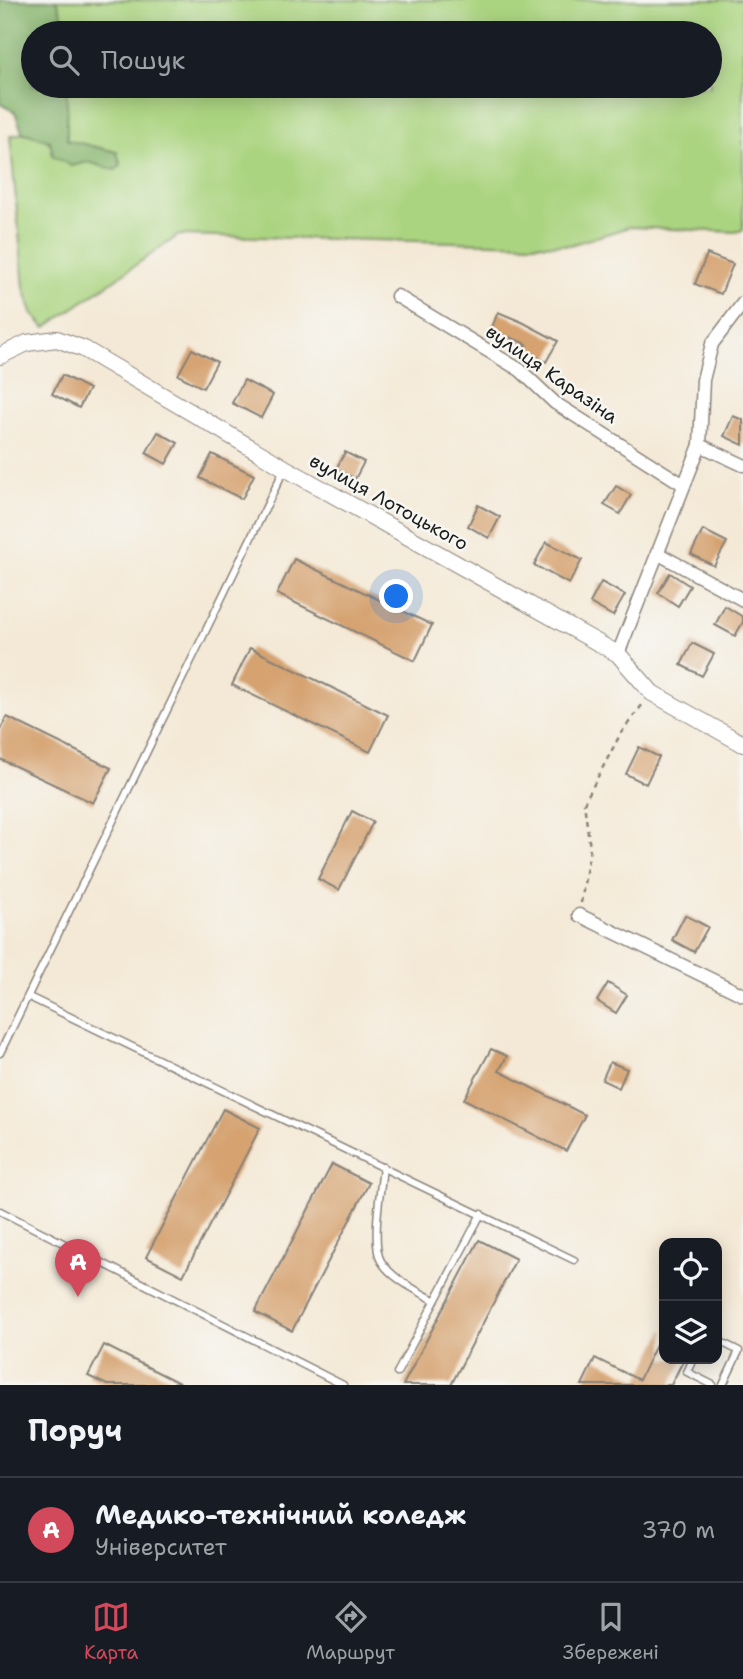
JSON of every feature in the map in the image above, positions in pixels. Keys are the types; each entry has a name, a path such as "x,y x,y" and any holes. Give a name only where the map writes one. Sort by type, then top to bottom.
{"street":[{"name":"вулиця Каразіна","path":"397,296 520,370 555,402 684,485"},
{"path":"618,654 700,444 703,380 712,344 743,303"},
{"name":"вулиця Лотоцького","path":"0,356 27,343 57,339 84,349 285,468 618,654 652,693 743,744"},
{"path":"700,444 743,465"},
{"path":"657,553 743,600"},
{"path":"579,915 743,995"}],"lane":[{"path":"0,1053 285,468"},
{"path":"29,997 574,1260"},
{"path":"383,1167 377,1228 380,1260 402,1282 434,1300"},
{"path":"0,1211 343,1385"},
{"path":"397,1373 481,1214"},
{"path":"722,1342 739,1351 723,1385"},
{"path":"691,1364 687,1372 713,1385"}],"path":[{"path":"579,915 590,848 584,803 621,733 652,693"}],"green space":[{"path":"0,0 57,0 63,21 21,21 21,98 67,98 67,140 117,152 121,166 115,170 88,162 71,166 53,156 50,141 22,132 15,112 0,104"},
{"path":"57,0 743,0 743,230 735,232 629,227 570,245 179,235 45,328 32,313 24,287 10,136 29,134 45,139 71,166 88,162 115,170 117,152 67,141 67,98 722,98 722,21 63,19"}],"building":[{"path":"707,254 733,264 721,294 695,284"},
{"path":"498,312 558,341 546,362 524,350 527,344 491,330"},
{"path":"192,349 217,362 203,388 178,375"},
{"path":"62,375 89,389 79,408 52,394"},
{"path":"244,380 273,395 261,418 232,403"},
{"path":"733,416 743,420 743,445 724,436"},
{"path":"158,432 178,443 166,464 146,453"},
{"path":"345,452 364,462 355,479 336,469"},
{"path":"212,454 254,475 242,499 200,478"},
{"path":"616,486 631,495 620,514 604,505"},
{"path":"478,505 500,517 489,538 468,526"},
{"path":"703,530 727,542 714,566 691,554"},
{"path":"546,542 582,560 569,584 534,565"},
{"path":"294,559 432,625 415,661 277,594"},
{"path":"670,573 690,586 678,606 658,593"},
{"path":"601,582 625,595 613,616 590,603"},
{"path":"725,606 743,617 735,636 715,625"},
{"path":"692,643 714,654 702,676 681,665"},
{"path":"250,648 388,715 370,752 232,685"},
{"path":"7,717 111,768 93,803 0,759 0,730"},
{"path":"639,747 659,757 646,784 626,774"},
{"path":"352,811 373,822 339,890 318,879"},
{"path":"685,915 708,927 694,952 672,940"},
{"path":"608,983 627,995 616,1013 597,1001"},
{"path":"491,1049 507,1056 499,1071 585,1115 566,1151 464,1099"},
{"path":"610,1062 627,1069 619,1088 602,1080"},
{"path":"223,1109 260,1128 183,1276 146,1257"},
{"path":"332,1164 369,1183 292,1331 255,1312"},
{"path":"479,1240 516,1259 451,1385 403,1385"},
{"path":"659,1339 659,1364 682,1364 671,1385 582,1385 595,1358 639,1380"},
{"path":"104,1345 183,1385 107,1385 88,1376"}],"place":[{"name":"Медико-технічний коледж","path":"78,1297"}]}
